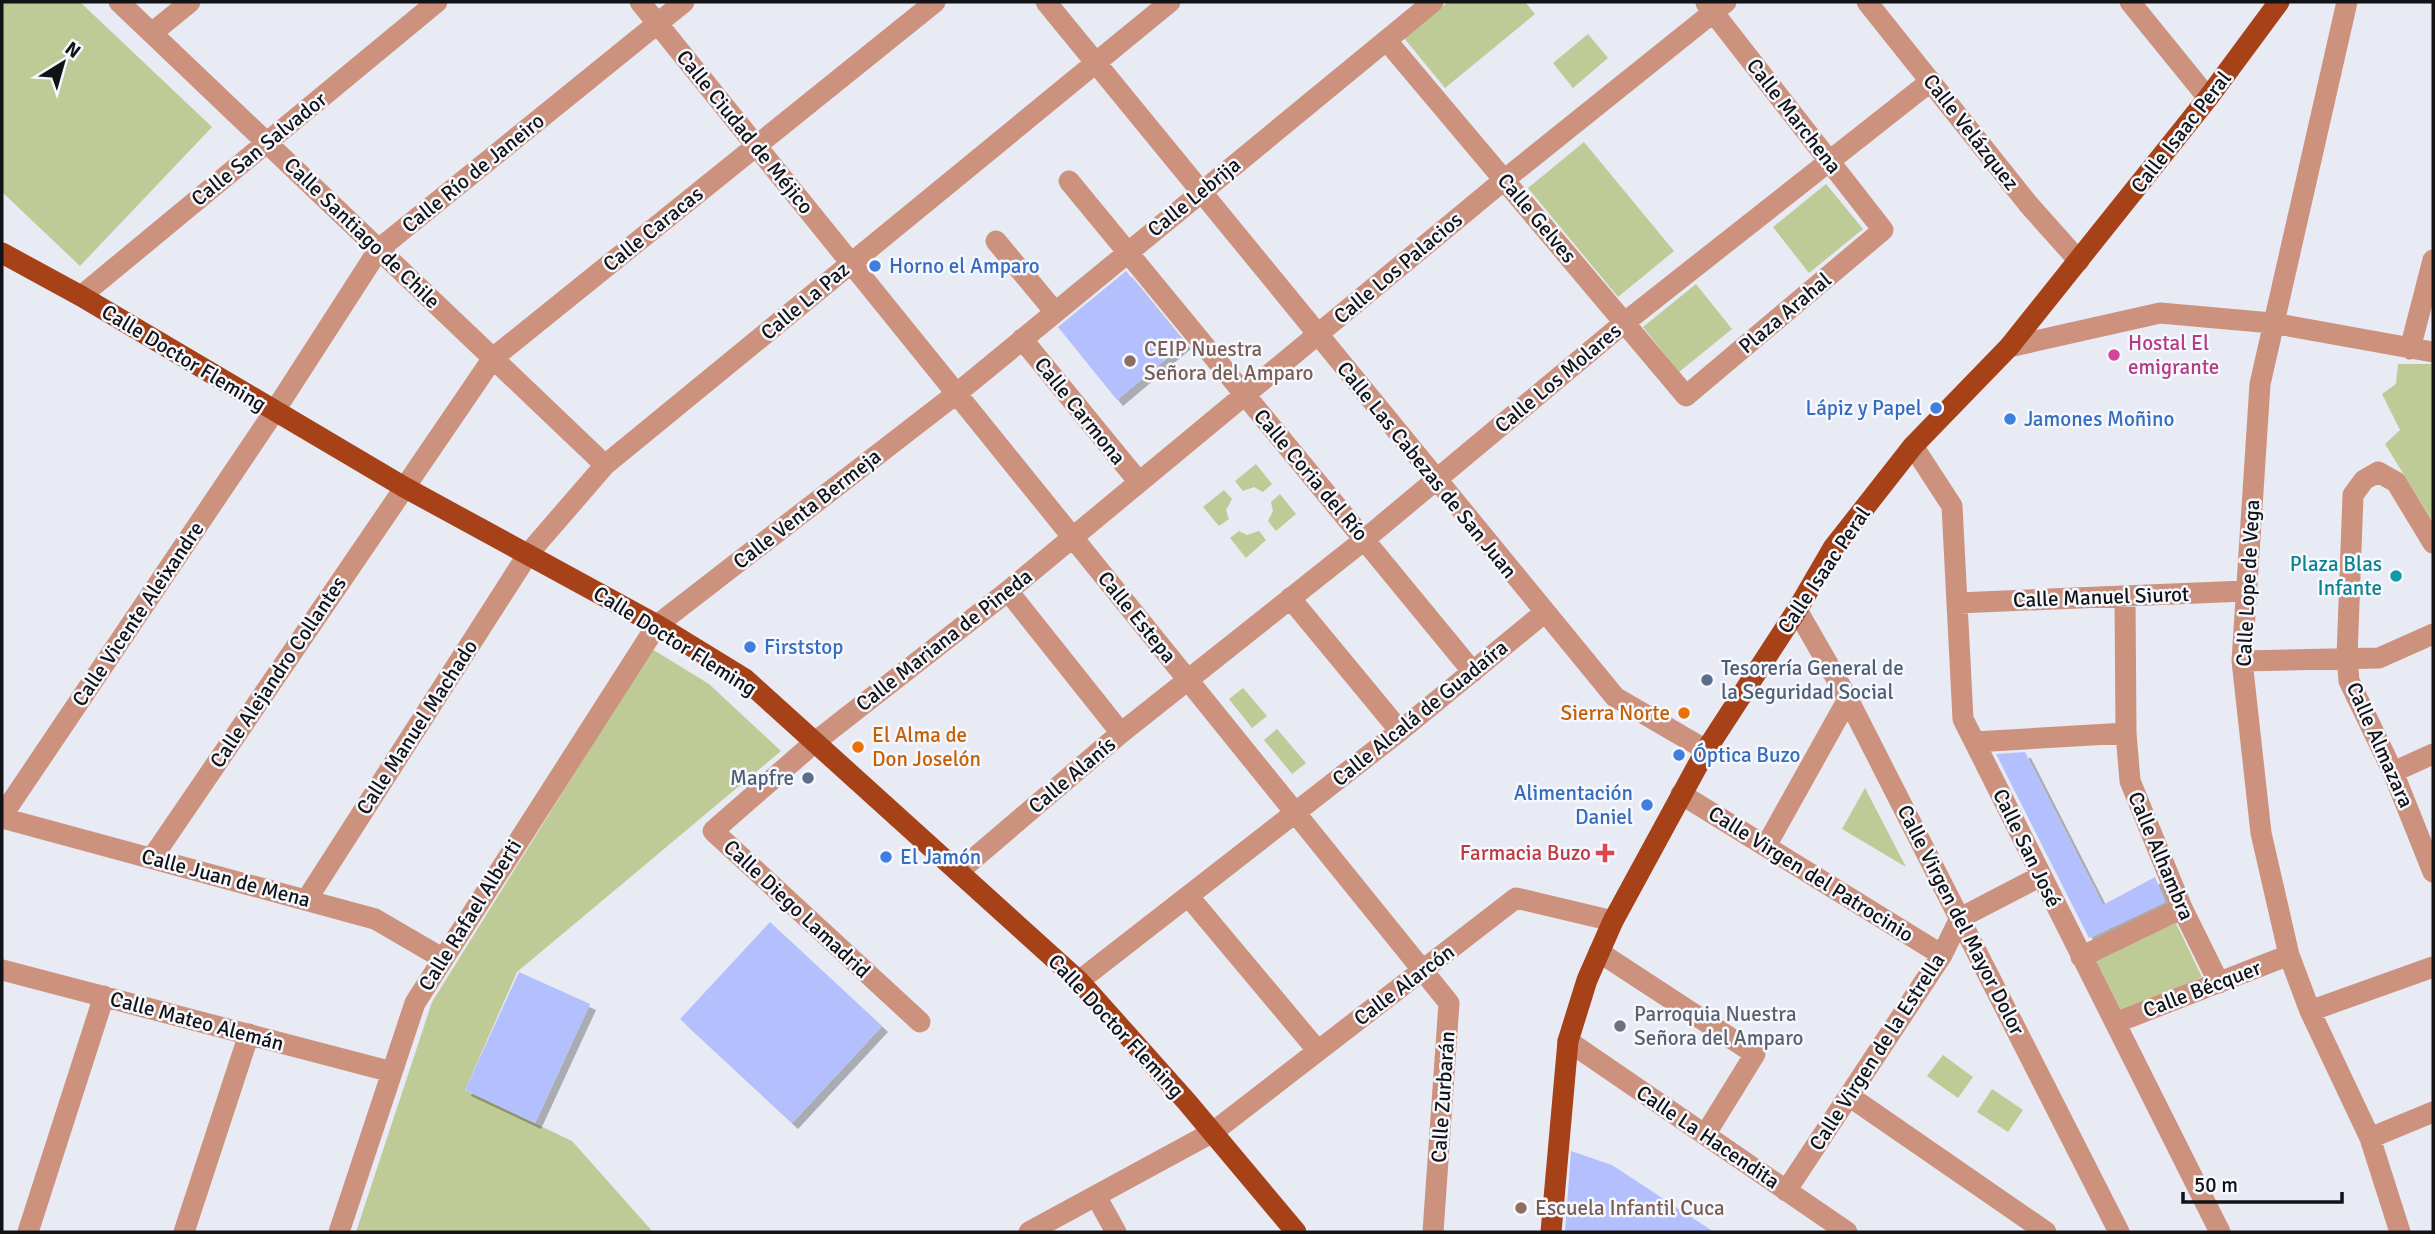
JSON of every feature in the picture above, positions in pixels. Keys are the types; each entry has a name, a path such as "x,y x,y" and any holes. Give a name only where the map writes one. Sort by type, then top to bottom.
{"main road":[{"name":"Calle Isaac Peral","path":"1551,1232 1568,1041 1587,980 1613,921 1706,750 1797,610 1833,548 1913,446 2009,346 2079,261 2208,99 2279,2"},
{"name":"Calle Doctor Fleming","path":"2,253 404,487 657,625 745,680 1079,981 1213,1132 1296,1232"}],"street":[{"name":"Calle Santiago de Chile","path":"119,2 605,465"},
{"path":"152,33 190,2"},
{"name":"Calle San Salvador","path":"80,296 437,2"},
{"name":"Calle Ciudad de Méjico","path":"640,2 851,263"},
{"name":"Calle Río de Janeiro","path":"274,412 379,249 684,2"},
{"name":"Calle Caracas","path":"404,487 493,358 935,2"},
{"name":"Calle Las Cabezas de San Juan","path":"1046,2 1615,697 1706,750"},
{"name":"Calle La Paz","path":"528,554 605,465 1170,2"},
{"name":"Calle Lebrija","path":"956,394 1433,2"},
{"name":"Calle Velázquez","path":"1867,2 2029,205 2079,261"},
{"path":"2130,2 2208,99"},
{"name":"Calle Lope de Vega","path":"2347,2 2260,384 2242,661 2261,833 2289,955 2310,1011 2370,1138 2400,1232"},
{"name":"Calle Marchena","path":"1715,5 1883,230"},
{"name":"Calle Los Palacios","path":"1072,537 1715,5"},
{"name":"Calle Gelves","path":"1387,41 1686,396"},
{"name":"Calle Los Molares","path":"1189,681 1364,540 1624,323 1931,81"},
{"name":"Calle Coria del Río","path":"1069,181 1473,671"},
{"name":"Plaza Arahal","path":"1686,396 1883,230"},
{"path":"996,241 1055,312"},
{"path":"2410,349 2433,260"},
{"name":"Calle Estepa","path":"851,263 1423,971"},
{"path":"2009,346 2160,313 2272,323 2433,352"},
{"name":"Calle Carmona","path":"1022,339 1139,482"},
{"name":"Calle Venta Bermeja","path":"657,625 956,394"},
{"name":"Calle Vicente Aleixandre","path":"2,817 274,412"},
{"name":"Calle San José","path":"1913,446 1952,506 1963,719 2220,1232"},
{"path":"2347,657 2353,495 2364,480 2378,472 2396,482 2433,543"},
{"name":"Calle Alejandro Collantes","path":"152,858 404,487"},
{"name":"Calle Mariana de Pineda","path":"815,742 1008,591 1072,537"},
{"name":"Calle Manuel Machado","path":"307,899 528,554"},
{"path":"1008,591 1121,733"},
{"name":"Calle Manuel Siurot","path":"1957,603 2245,591"},
{"name":"Calle Alhambra","path":"2125,597 2126,733 2130,781 2182,908 2219,982"},
{"path":"1290,598 1400,731"},
{"name":"Calle Virgen del Mayor Dolor","path":"1797,610 1848,699 2119,1232"},
{"name":"Calle Alcalá de Guadaíra","path":"1079,981 1400,731 1544,613"},
{"name":"Calle Rafael Alberti","path":"339,1232 415,1003 657,625"},
{"path":"2242,661 2379,658 2433,634"},
{"name":"Calle Almazara","path":"2347,657 2349,681 2393,772 2433,871"},
{"name":"Calle Alanís","path":"958,872 1121,733 1189,681"},
{"path":"1766,846 1848,699"},
{"path":"1975,742 2126,733"},
{"name":"Calle Diego Lamadrid","path":"815,742 713,831 920,1022"},
{"path":"2393,772 2433,754"},
{"name":"Calle Virgen del Patrocinio","path":"1681,794 1942,955"},
{"name":"Calle Juan de Mena","path":"2,817 375,919 442,958"},
{"path":"1960,918 2041,876"},
{"path":"1189,897 1318,1051"},
{"name":"Calle Alarcón","path":"1029,1232 1213,1132 1516,898 1613,921"},
{"path":"2081,957 2182,908"},
{"name":"Calle Virgen de la Estrella","path":"1786,1191 1942,955 1960,918"},
{"path":"1599,952 1755,1054 1705,1135"},
{"name":"Calle Bécquer","path":"2115,1023 2289,955"},
{"path":"2310,1011 2433,967"},
{"name":"Calle Mateo Alemán","path":"2,970 392,1072"},
{"name":"Calle Zurbarán","path":"1423,971 1450,1003 1433,1232"},
{"path":"28,1232 104,996"},
{"path":"184,1232 249,1034"},
{"name":"Calle La Hacendita","path":"1568,1041 1847,1232"},
{"path":"1849,1096 2046,1232"},
{"path":"2370,1138 2433,1112"},
{"path":"1096,1196 1116,1232"}],"green space":[{"path":"2,2 80,2 212,127 80,266 2,192"},
{"path":"1448,2 1525,2 1535,14 1445,88 1404,38"},
{"path":"1588,34 1608,58 1573,88 1553,63"},
{"path":"1584,142 1674,251 1618,297 1528,188"},
{"path":"1826,184 1863,229 1809,273 1773,227"},
{"path":"1696,284 1732,329 1679,372 1643,327"},
{"path":"2398,364 2433,364 2433,522 2385,444 2400,430 2382,394 2396,384"},
{"path":"1256,464 1272,484 1263,492 1254,487 1243,491 1235,481"},
{"path":"1224,490 1232,499 1226,510 1229,519 1219,526 1203,507"},
{"path":"1280,494 1296,514 1276,531 1268,521 1273,511 1271,502"},
{"path":"1239,531 1247,535 1259,531 1266,540 1246,558 1230,538"},
{"path":"652,649 709,684 781,751 517,972 465,1090 572,1141 653,1232 356,1232 432,1002"},
{"path":"1243,688 1267,716 1252,728 1229,699"},
{"path":"1277,729 1306,763 1292,774 1264,740"},
{"path":"1865,788 1906,867 1842,829"},
{"path":"2175,921 2202,977 2121,1016 2095,959"},
{"path":"1943,1055 1973,1077 1958,1098 1927,1076"},
{"path":"1992,1089 2023,1110 2008,1132 1977,1112"}],"building":[{"path":"1126,271 1185,343 1117,400 1058,327"},
{"path":"2025,752 2103,905 2155,877 2165,902 2089,938 1996,754"},
{"path":"770,922 882,1026 792,1123 680,1019"},
{"path":"519,972 590,1004 535,1123 465,1090"},
{"path":"1571,1151 1612,1165 1714,1232 1565,1232"}],"place":[{"name":"Horno el Amparo","path":"875,266"},
{"name":"Hostal El emigrante","path":"2114,355"},
{"name":"CEIP Nuestra Señora del Amparo","path":"1130,361"},
{"name":"Lápiz y Papel","path":"1936,408"},
{"name":"Jamones Moñino","path":"2010,419"},
{"name":"Plaza Blas Infante","path":"2396,576"},
{"name":"Firststop","path":"750,647"},
{"name":"Tesorería General de la Seguridad Social","path":"1707,680"},
{"name":"Sierra Norte","path":"1684,713"},
{"name":"El Alma de Don Joselón","path":"858,747"},
{"name":"Óptica Buzo","path":"1679,755"},
{"name":"Mapfre","path":"808,778"},
{"name":"Alimentación Daniel","path":"1647,805"},
{"name":"Farmacia Buzo","path":"1605,853"},
{"name":"El Jamón","path":"886,857"},
{"name":"Parroquia Nuestra Señora del Amparo","path":"1620,1026"},
{"name":"Escuela Infantil Cuca","path":"1521,1208"}]}
